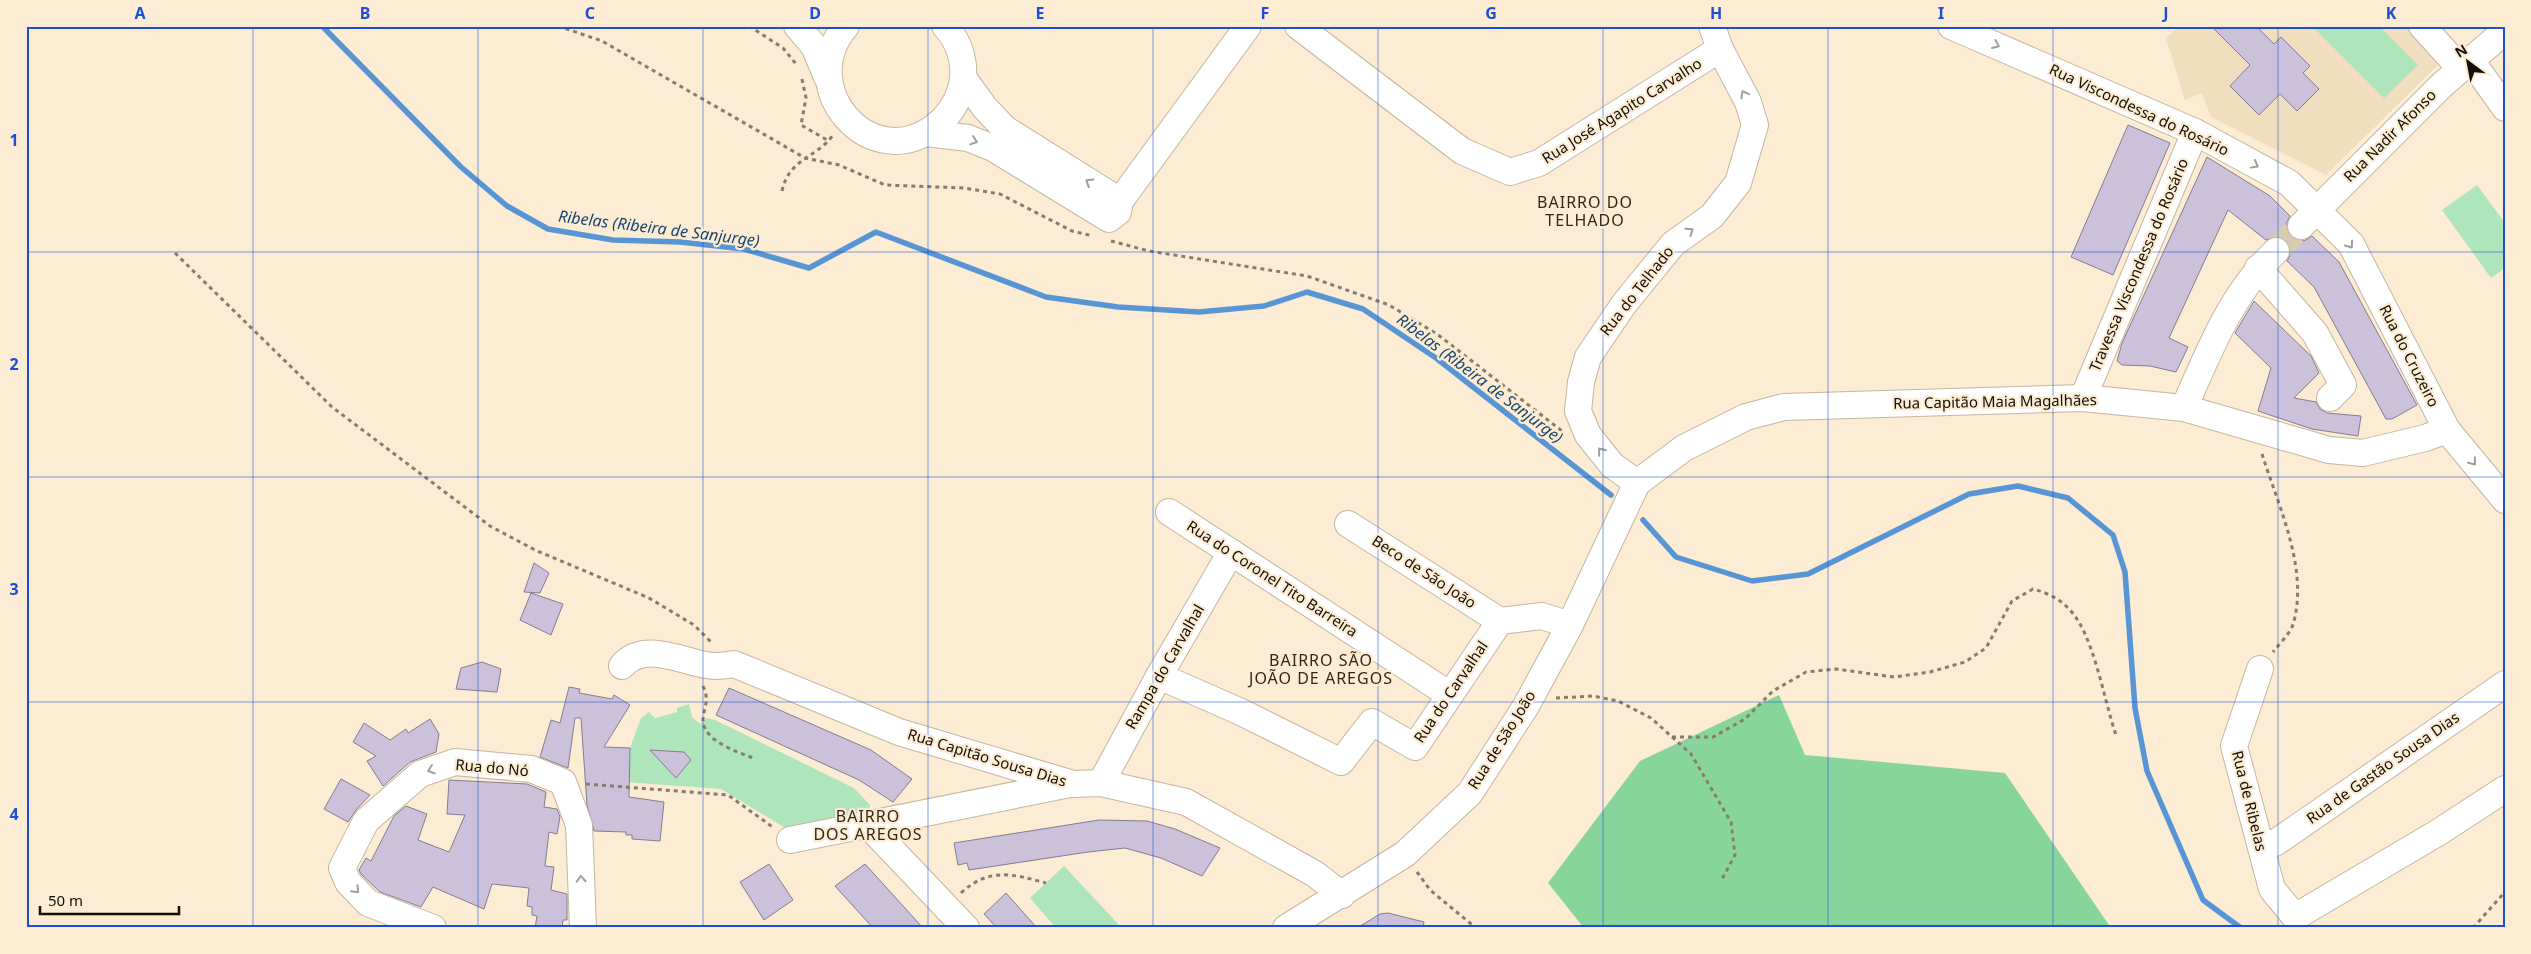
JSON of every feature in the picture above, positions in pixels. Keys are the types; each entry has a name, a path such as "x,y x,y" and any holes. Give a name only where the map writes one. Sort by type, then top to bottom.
{"street":[{"path":"797,26 814,46 828,78 833,99 845,118 862,132 883,139 905,140 926,133 944,120 958,101 963,67 964,26"},
{"path":"828,78 829,56 838,36 846,26"},
{"path":"945,26 953,34 963,67 985,108 1006,129 1120,201"},
{"path":"926,133 968,138 993,148 1109,219 1118,212 1120,201 1248,26"},
{"name":"Rua José Agapito Carvalho","path":"1298,26 1462,151 1510,172 1539,163 1716,38"},
{"name":"Rua Viscondessa do Rosário","path":"1951,26 2195,132 2289,184 2310,218"},
{"path":"2422,26 2465,64 2505,108"},
{"name":"Rua Nadir Afonso","path":"2310,218 2465,64 2505,31"},
{"name":"Rua do Telhado","path":"1637,483 1612,465 1588,435 1578,411 1581,382 1588,357 1624,304 1673,244 1712,216 1738,183 1755,125 1748,102 1716,38"},
{"name":"Travessa Viscondessa do Rosário","path":"2083,398 2195,132"},
{"name":"Rua do Cruzeiro","path":"2310,218 2351,244 2447,430 2505,500"},
{"path":"2184,408 2219,328 2242,290 2267,259 2315,333 2343,385 2330,398"},
{"name":"Rua Capitão Maia Magalhães","path":"1637,483 1684,448 1746,417 1784,407 2083,398 2184,408 2329,450 2363,453 2425,438 2447,430"},
{"name":"Rua de São João","path":"1286,928 1325,918 1342,894 1405,854 1470,793 1526,706 1570,625 1637,483"},
{"name":"Rua do Coronel Tito Barreira","path":"1170,512 1450,695"},
{"name":"Beco de São João","path":"1348,524 1500,621"},
{"name":"Rampa do Carvalhal","path":"1101,783 1159,676 1232,552"},
{"path":"1500,621 1542,616 1570,625"},
{"name":"Rua do Carvalhal","path":"1159,676 1241,712 1341,762 1372,722 1414,747 1500,621"},
{"name":"Rua Capitão Sousa Dias","path":"622,666 628,660 640,655 669,655 713,666 734,664 898,732 1073,784 1101,783 1186,802 1315,874 1342,894"},
{"name":"Rua de Ribelas","path":"2260,669 2234,746 2272,888 2295,917 2439,832 2505,789"},
{"name":"Rua de Gastão Sousa Dias","path":"2259,839 2266,843 2275,843 2505,684"},
{"name":"Rua do Nó","path":"433,928 368,903 348,882 342,868 366,821 420,774 455,762 531,769 563,782"},
{"path":"563,782 579,825 584,928"},
{"path":"790,840 1073,784"},
{"path":"868,825 966,928"}],"path":[{"path":"749,26 783,48 797,67"},
{"path":"801,73 806,98 800,125 829,141"},
{"path":"782,191 785,177 804,158 829,141 845,118"},
{"path":"175,253 332,407 490,526 535,550 649,598 694,625 734,664"},
{"path":"2254,428 2296,562 2298,590 2294,623 2260,669"},
{"path":"1672,737 1713,737 1745,719 1773,691 1806,672 1836,669 1894,677 1930,672 1965,662 1986,648 2012,601 2032,589 2050,594 2070,610 2086,638 2116,735"},
{"path":"686,659 706,694 708,702 703,719 704,726 714,739 725,747 753,758"},
{"path":"1526,706 1565,696 1593,696 1618,701 1651,718 1692,754 1731,822 1735,854 1722,879"},
{"path":"563,782 728,795 790,840"},
{"path":"1405,854 1430,890 1476,928"},
{"path":"946,907 969,886 980,879 991,876 1015,874 1046,882"},
{"path":"2473,928 2505,892"}],"shaded area":[{"path":"2179,26 2411,26 2442,61 2326,175 2211,117 2202,93 2185,100 2166,38"}],"green space":[{"path":"2318,26 2379,26 2418,65 2384,98 2315,29"},
{"path":"2477,185 2505,223 2505,268 2491,278 2442,210"},
{"path":"1779,695 1805,755 2005,773 2111,928 1584,928 1548,883 1640,761"},
{"path":"689,704 692,717 700,724 707,718 715,720 854,788 870,805 870,813 787,829 721,789 584,779 592,760 603,764 606,747 630,748 641,718 649,712 655,718 677,712 677,708"},
{"path":"1064,866 1120,926 1056,928 1030,898"}],"building":[{"path":"2211,26 2256,26 2274,44 2281,37 2310,66 2303,73 2319,89 2297,111 2280,94 2259,115 2230,86 2250,65"},
{"path":"2128,125 2170,143 2113,275 2071,257"},
{"path":"2207,157 2270,196 2290,216 2286,229 2291,237 2304,241 2312,236 2339,262 2417,405 2392,419 2386,419 2314,287 2287,261 2291,254 2287,240 2279,236 2266,240 2228,210 2169,338 2188,347 2176,372 2150,366 2122,365 2117,361 2122,343"},
{"path":"2254,301 2311,356 2319,373 2294,398 2316,402 2320,409 2327,413 2361,416 2358,436 2312,429 2258,411 2271,368 2235,333"},
{"path":"534,563 549,573 540,593 524,592"},
{"path":"531,593 563,604 551,635 520,620"},
{"path":"482,662 501,669 497,692 456,689 461,668"},
{"path":"569,687 580,689 579,693 612,699 614,695 630,705 604,747 630,748 629,797 664,802 660,841 632,839 632,835 626,835 626,832 594,831 587,805 581,718 575,718 568,768 540,757 551,720 560,723"},
{"path":"729,688 871,750 912,779 893,802 859,780 716,715"},
{"path":"430,719 439,734 436,752 410,762 383,786 367,761 376,756 353,742 364,723 390,740 406,729 408,733"},
{"path":"650,750 684,752 691,760 676,778"},
{"path":"341,779 370,795 348,822 324,809"},
{"path":"449,780 527,784 546,792 544,807 557,809 560,817 557,834 549,832 545,866 554,867 551,890 567,894 567,920 563,920 562,928 535,928 537,916 532,915 532,907 527,906 529,888 492,884 484,909 433,887 421,907 380,892 361,874 359,870 366,858 371,861 394,816 406,806 427,814 418,840 449,852 465,815 447,814"},
{"path":"1099,820 1147,821 1175,829 1220,848 1202,876 1161,858 1125,848 969,870 967,863 958,865 954,843"},
{"path":"769,864 793,900 764,920 740,882"},
{"path":"865,864 923,928 873,928 835,886"},
{"path":"1006,893 1037,928 997,928 984,914"},
{"path":"1388,913 1424,922 1423,928 1357,928 1380,914"}],"waterway":[{"name":"Ribelas (Ribeira de Sanjurge)","path":"322,26 461,167 507,206 548,229 613,240 680,242 744,249 809,268 876,232 1046,297 1118,307 1199,312 1264,306 1307,292 1363,309 1436,358 1611,495"},
{"name":"Ribelas (Ribeira de Sanjurge)","path":"1643,520 1676,557 1752,581 1808,574 1969,494 2018,486 2068,498 2113,535 2125,572 2135,708 2147,771 2203,900 2241,928"}],"tunnel":[{"path":"2276,251 2301,226"}],"district":[{"name":"BAIRRO DO TELHADO","path":"1585,211"},
{"name":"BAIRRO SÃO JOÃO DE AREGOS","path":"1321,669"},
{"name":"BAIRRO DOS AREGOS","path":"868,825"}]}
